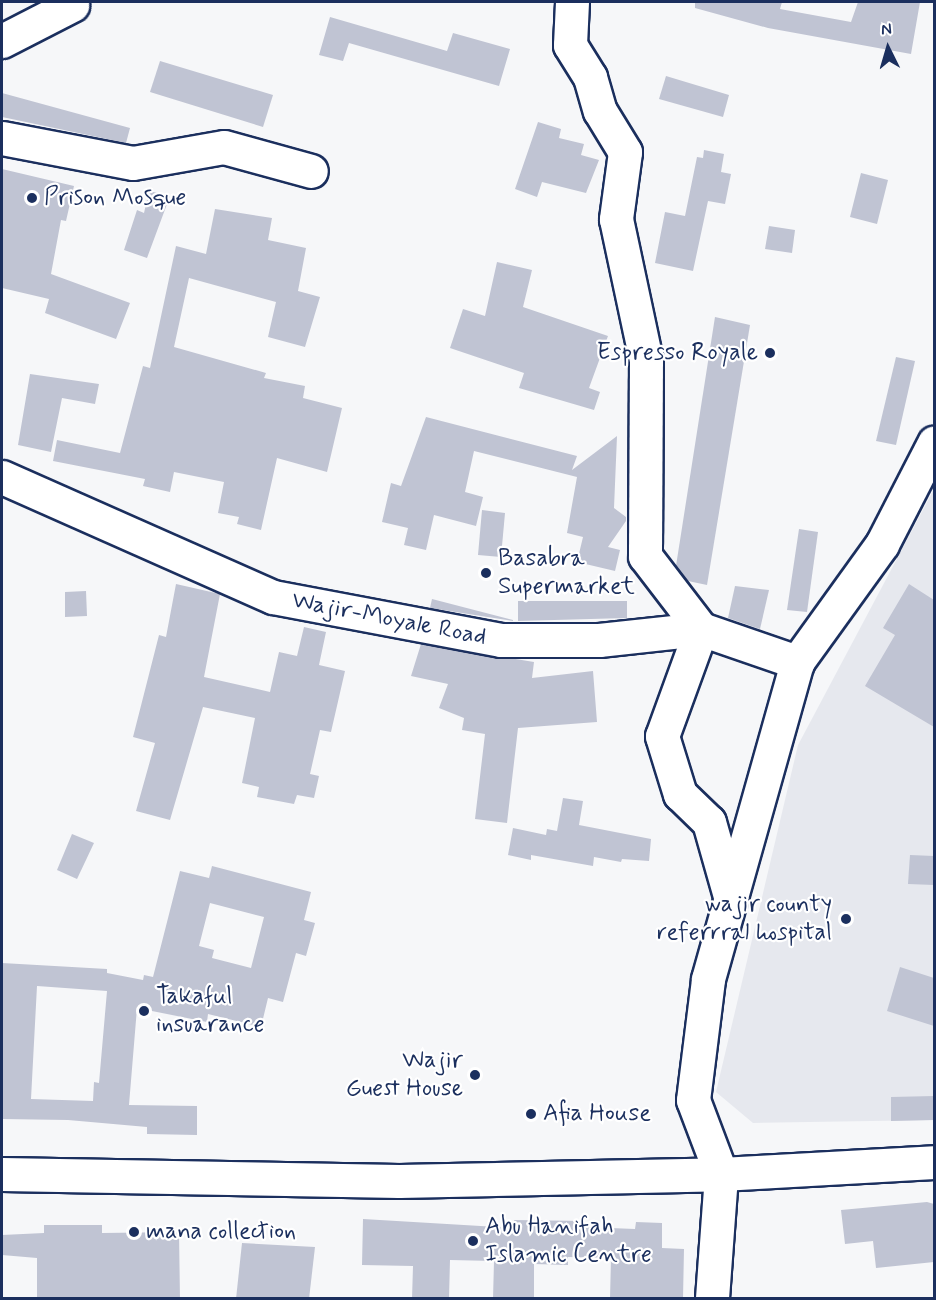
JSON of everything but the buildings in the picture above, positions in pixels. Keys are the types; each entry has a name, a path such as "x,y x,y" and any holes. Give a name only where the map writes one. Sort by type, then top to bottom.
{"street":[{"path":"572,2 570,45 590,77 600,111 625,152 616,219 646,360 645,556 701,629 662,736 680,794 709,822 730,896"},
{"path":"2,40 38,12 72,5"},
{"path":"2,138 133,163 224,147 311,171"},
{"path":"712,1299 721,1174 693,1100 708,979 797,662 882,544 934,443"},
{"name":"Wajir-Moyale Road","path":"2,477 273,597 501,640 599,640 701,629 797,662"},
{"path":"2,1174 399,1181 721,1174 934,1162"}],"shaded area":[{"name":"wajir county referrral hospital","path":"934,489 934,1120 753,1123 716,1092 798,745"}],"place":[{"name":"Prison Mosque","path":"32,198"},
{"name":"Espresso Royale","path":"770,353"},
{"name":"Basabra Supermarket","path":"486,573"},
{"name":"wajir county referrral hospital","path":"846,919"},
{"name":"Takaful insuarance","path":"144,1011"},
{"name":"Wajir Guest House","path":"475,1075"},
{"name":"Afia House","path":"531,1114"},
{"name":"mana collection","path":"134,1232"},
{"name":"Abu Hanifah Islamic Centre","path":"473,1241"}]}
